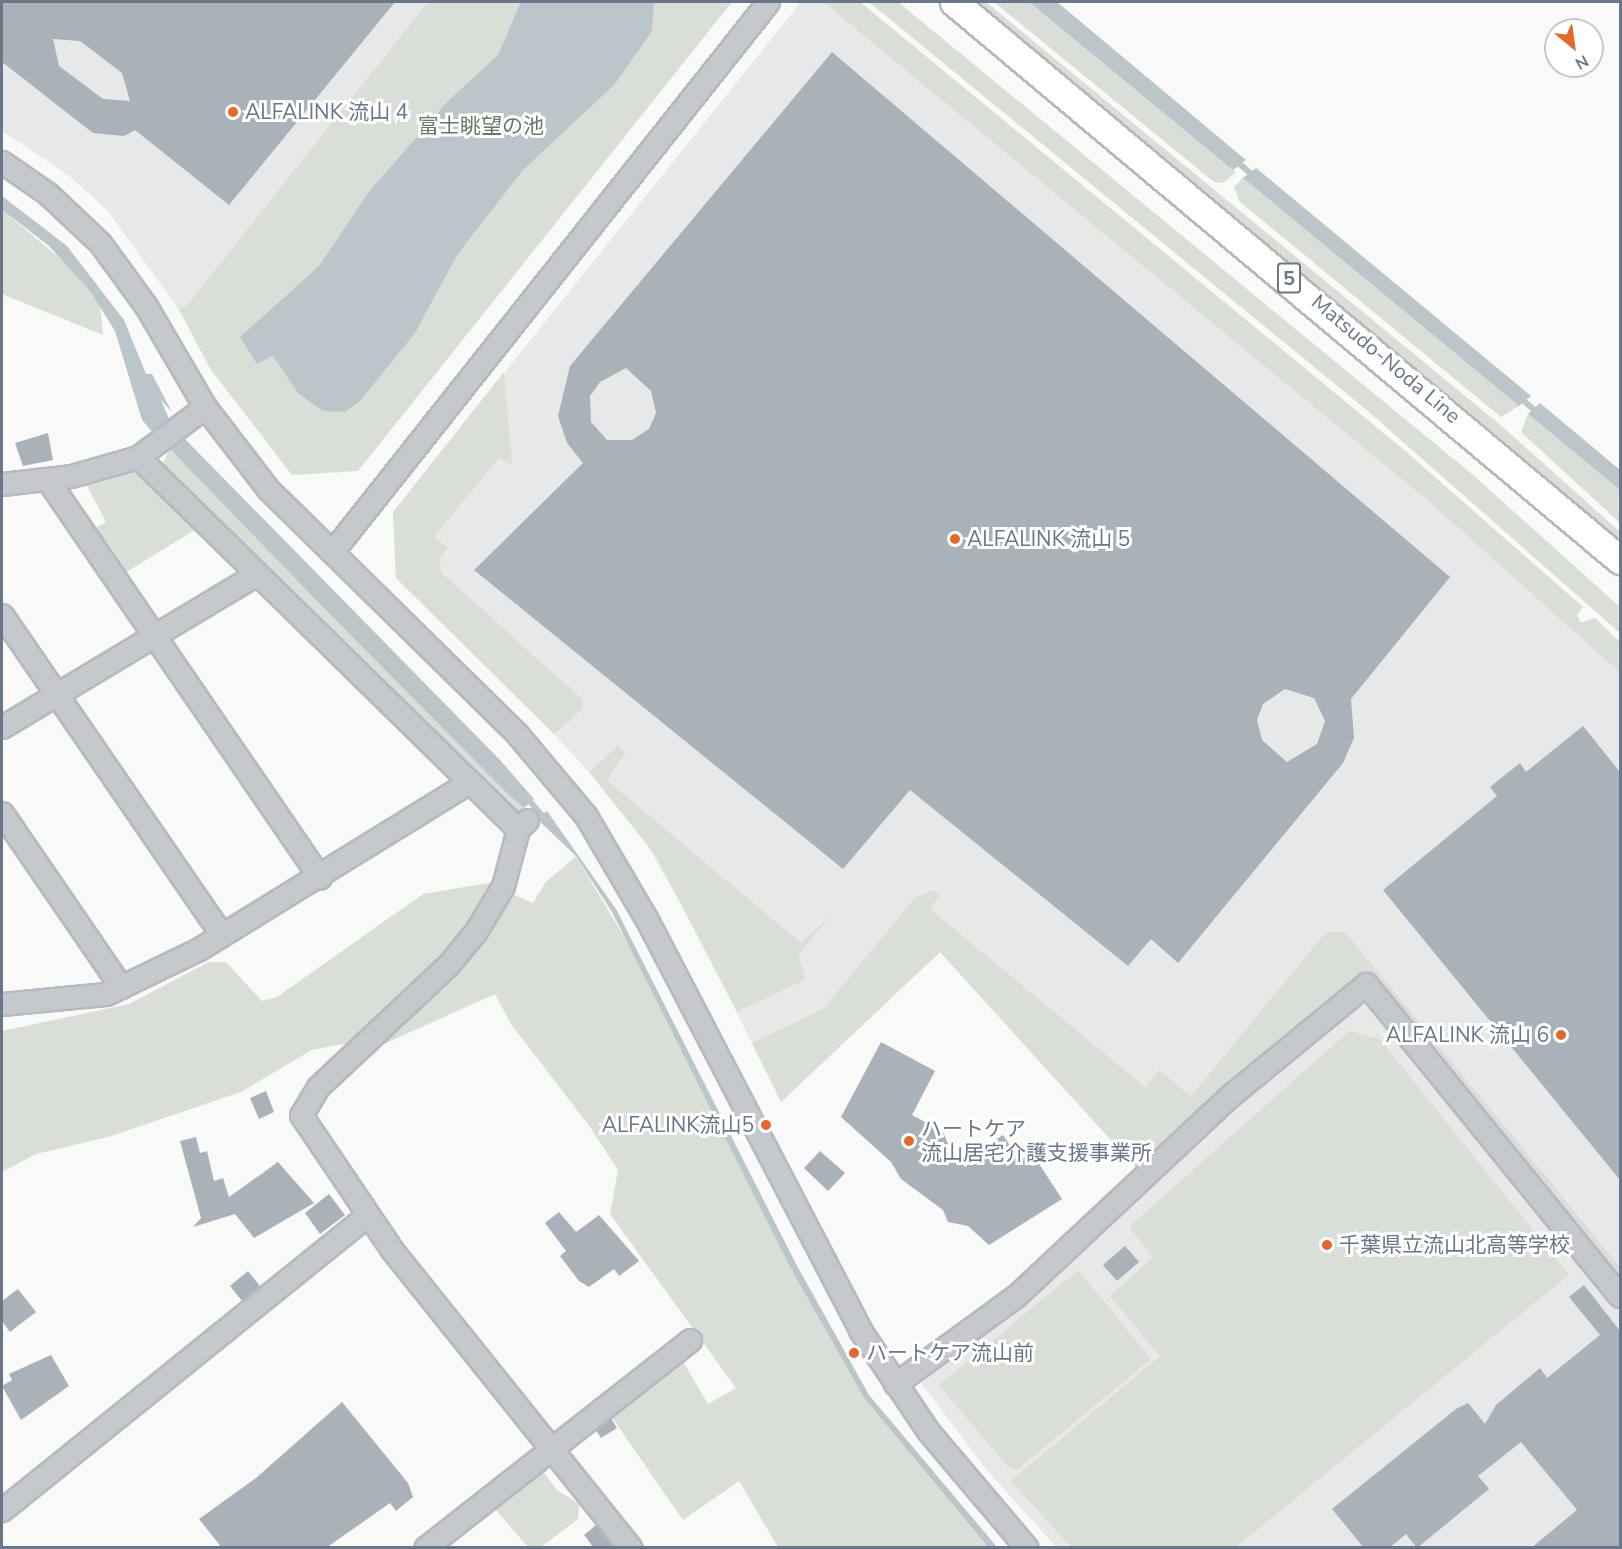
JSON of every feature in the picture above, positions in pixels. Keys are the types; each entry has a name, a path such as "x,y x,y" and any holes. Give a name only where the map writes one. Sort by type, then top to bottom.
{"main road":[{"name":"Matsudo-Noda Line","path":"954,2 1620,560"}],"street":[{"path":"332,552 768,2"},
{"path":"2,162 56,201 115,261 205,407 268,489 518,735 598,834 830,1278 895,1384 1027,1548"},
{"path":"2,484 47,479 138,457 160,444 205,407"},
{"path":"138,457 470,783 523,824 503,886 476,931 449,964 304,1103 301,1114 368,1216 631,1548"},
{"path":"47,479 320,878"},
{"path":"2,727 257,574"},
{"path":"2,615 222,935"},
{"path":"2,1004 106,994 121,987 222,935 320,878 389,827 470,783"},
{"path":"2,813 121,987"},
{"path":"895,1384 1017,1295 1231,1095 1366,984 1620,1296"},
{"path":"2,1510 368,1216"},
{"path":"425,1548 549,1447 690,1340"}],"shaded area":[{"path":"2,2 428,2 186,306 178,308 107,210 68,175 2,131"},
{"path":"521,2 654,2 652,31 615,84 523,170 457,255 415,333 361,400 345,412 323,411 298,393 273,356 257,364 240,337 319,266 368,193 448,101 498,55"},
{"path":"801,2 823,2 958,111 1427,500 1620,673 1620,1278 1369,971 1272,1046 1139,1171 940,952 781,1102 700,938 633,820 554,734 396,578 393,512"},
{"path":"1029,2 1057,2 1246,160 1233,170"},
{"path":"1256,168 1531,396 1519,406 1243,178"},
{"path":"2,196 67,246 124,320 146,374 152,374 172,412 161,400 170,421 154,434 142,420 115,331 90,291 48,245 2,210"},
{"path":"1540,403 1620,470 1620,490 1528,414"},
{"path":"182,436 501,761 534,799 524,808 509,795 318,602 170,449"},
{"path":"547,811 616,909 795,1262 869,1395 997,1547 988,1547 864,1398 789,1265 612,912 576,856 537,819"},
{"name":"千葉県立流山北高等学校","path":"1372,1004 1620,1310 1620,1547 1056,1547 986,1469 918,1379 1022,1303 1290,1057 1359,1005"}],"green space":[{"name":"富士眺望の池","path":"428,2 732,2 358,471 292,475 211,370 178,308 186,306"},
{"path":"823,2 860,2 1403,449 1583,607 1577,615 1581,623 1595,618 1620,642 1620,673 1427,500"},
{"path":"869,2 898,2 1473,475 1620,607 1620,633 1369,412"},
{"path":"977,2 986,2 1504,428 1620,532 1620,542"},
{"path":"994,2 1029,2 1236,172 1223,183 1214,182"},
{"path":"1243,178 1519,406 1501,417 1239,201 1234,187"},
{"path":"2,210 74,270 100,304 103,335 2,294"},
{"path":"504,372 512,465 499,458 434,537 448,548 440,558 441,572 583,700 582,709 554,734 396,578 393,512"},
{"path":"1528,414 1620,490 1620,523 1521,432"},
{"path":"170,449 526,809 522,815 161,466"},
{"path":"132,470 198,528 120,576 90,531 106,522 85,482"},
{"path":"618,745 625,753 607,780 801,943 831,916 798,955 806,979 737,1012 656,856 589,772"},
{"path":"576,856 633,952 804,1291 864,1398 988,1547 778,1547 739,1481 683,1520 606,1409 680,1356 708,1404 736,1388 610,1214 618,1170 590,1127 511,1024 495,994 364,1053 507,892 533,903 545,883"},
{"path":"494,882 463,936 364,1040 312,1050 241,1092 108,1137 36,1154 2,1172 2,1031 129,1004 209,962 226,962 262,1001 277,997 423,894"},
{"path":"933,890 940,895 930,909 1145,1087 1159,1070 1191,1096 1326,932 1345,932 1620,1267 1620,1278 1369,971 1272,1046 1139,1171 940,952 781,1102 752,1043 823,1009 915,898"},
{"path":"1349,1031 1380,1039 1569,1275 1236,1547 1071,1547 1011,1481 1160,1356 1110,1296 1153,1257 1129,1227"},
{"path":"1078,1270 1151,1359 1017,1470 1008,1467 939,1385"},
{"path":"541,1469 557,1490 579,1504 578,1519 541,1547 528,1547 495,1509"}],"building":[{"path":"2,2 395,2 229,205 135,130 124,136 93,133 2,62","holes":["53,39 80,41 122,73 130,101 103,99 59,66"]},
{"name":"ALFALINK 流山 5","path":"832,52 1450,577 1351,699 1354,738 1343,763 1178,963 1151,939 1128,966 910,790 843,869 474,570 583,463 567,443 558,416 570,366","holes":["626,368 651,391 656,413 649,429 632,440 607,440 591,422 590,396 600,382","1285,689 1314,698 1325,721 1317,744 1287,762 1262,740 1257,720 1263,704"]},
{"path":"48,433 53,460 23,466 15,443"},
{"name":"ALFALINK 流山 6","path":"1583,726 1620,772 1620,1180 1383,890 1497,796 1490,787 1520,763 1526,772"},
{"name":"ハートケア 流山居宅介護支援事業所","path":"881,1042 935,1071 912,1115 943,1132 957,1164 1003,1135 1020,1161 1032,1153 1062,1199 989,1245 968,1226 948,1222 943,1210 901,1179 891,1162 841,1117"},
{"path":"266,1091 274,1112 259,1119 250,1098"},
{"path":"196,1137 200,1153 207,1151 214,1181 223,1178 229,1197 278,1162 314,1203 254,1238 235,1214 193,1227 201,1218 180,1141"},
{"path":"820,1151 845,1173 828,1191 804,1168"},
{"path":"329,1194 345,1215 320,1234 305,1213"},
{"path":"559,1212 576,1232 599,1215 639,1261 619,1276 614,1269 589,1287 579,1281 560,1256 566,1251 545,1223"},
{"path":"1125,1246 1139,1262 1117,1281 1103,1265"},
{"path":"248,1271 260,1286 242,1301 230,1286"},
{"path":"1584,1285 1620,1331 1620,1548 1531,1548 1577,1510 1521,1442 1478,1476 1489,1489 1417,1548 1406,1534 1389,1548 1364,1548 1332,1509 1456,1409 1468,1403 1485,1424 1496,1405 1540,1368 1547,1378 1600,1335 1569,1297"},
{"path":"18,1289 36,1312 10,1332 2,1321 2,1301"},
{"path":"51,1355 69,1386 21,1420 2,1386 12,1380 9,1374"},
{"path":"342,1402 408,1483 413,1497 396,1511 390,1503 326,1548 222,1548 199,1519 256,1478"},
{"path":"611,1418 617,1428 601,1438 596,1430"},
{"path":"596,1525 614,1548 594,1548 584,1535"}],"waterway":[{"path":"1236,161 1256,178"},
{"path":"1519,397 1539,414"},
{"path":"527,798 546,820"}],"place":[{"name":"ALFALINK 流山 4","path":"233,112"},
{"name":"ALFALINK 流山 5","path":"955,539"},
{"name":"ALFALINK 流山 6","path":"1561,1035"},
{"name":"ALFALINK流山5","path":"766,1125"},
{"name":"ハートケア 流山居宅介護支援事業所","path":"909,1141"},
{"name":"千葉県立流山北高等学校","path":"1327,1245"},
{"name":"ハートケア流山前","path":"854,1353"}]}
